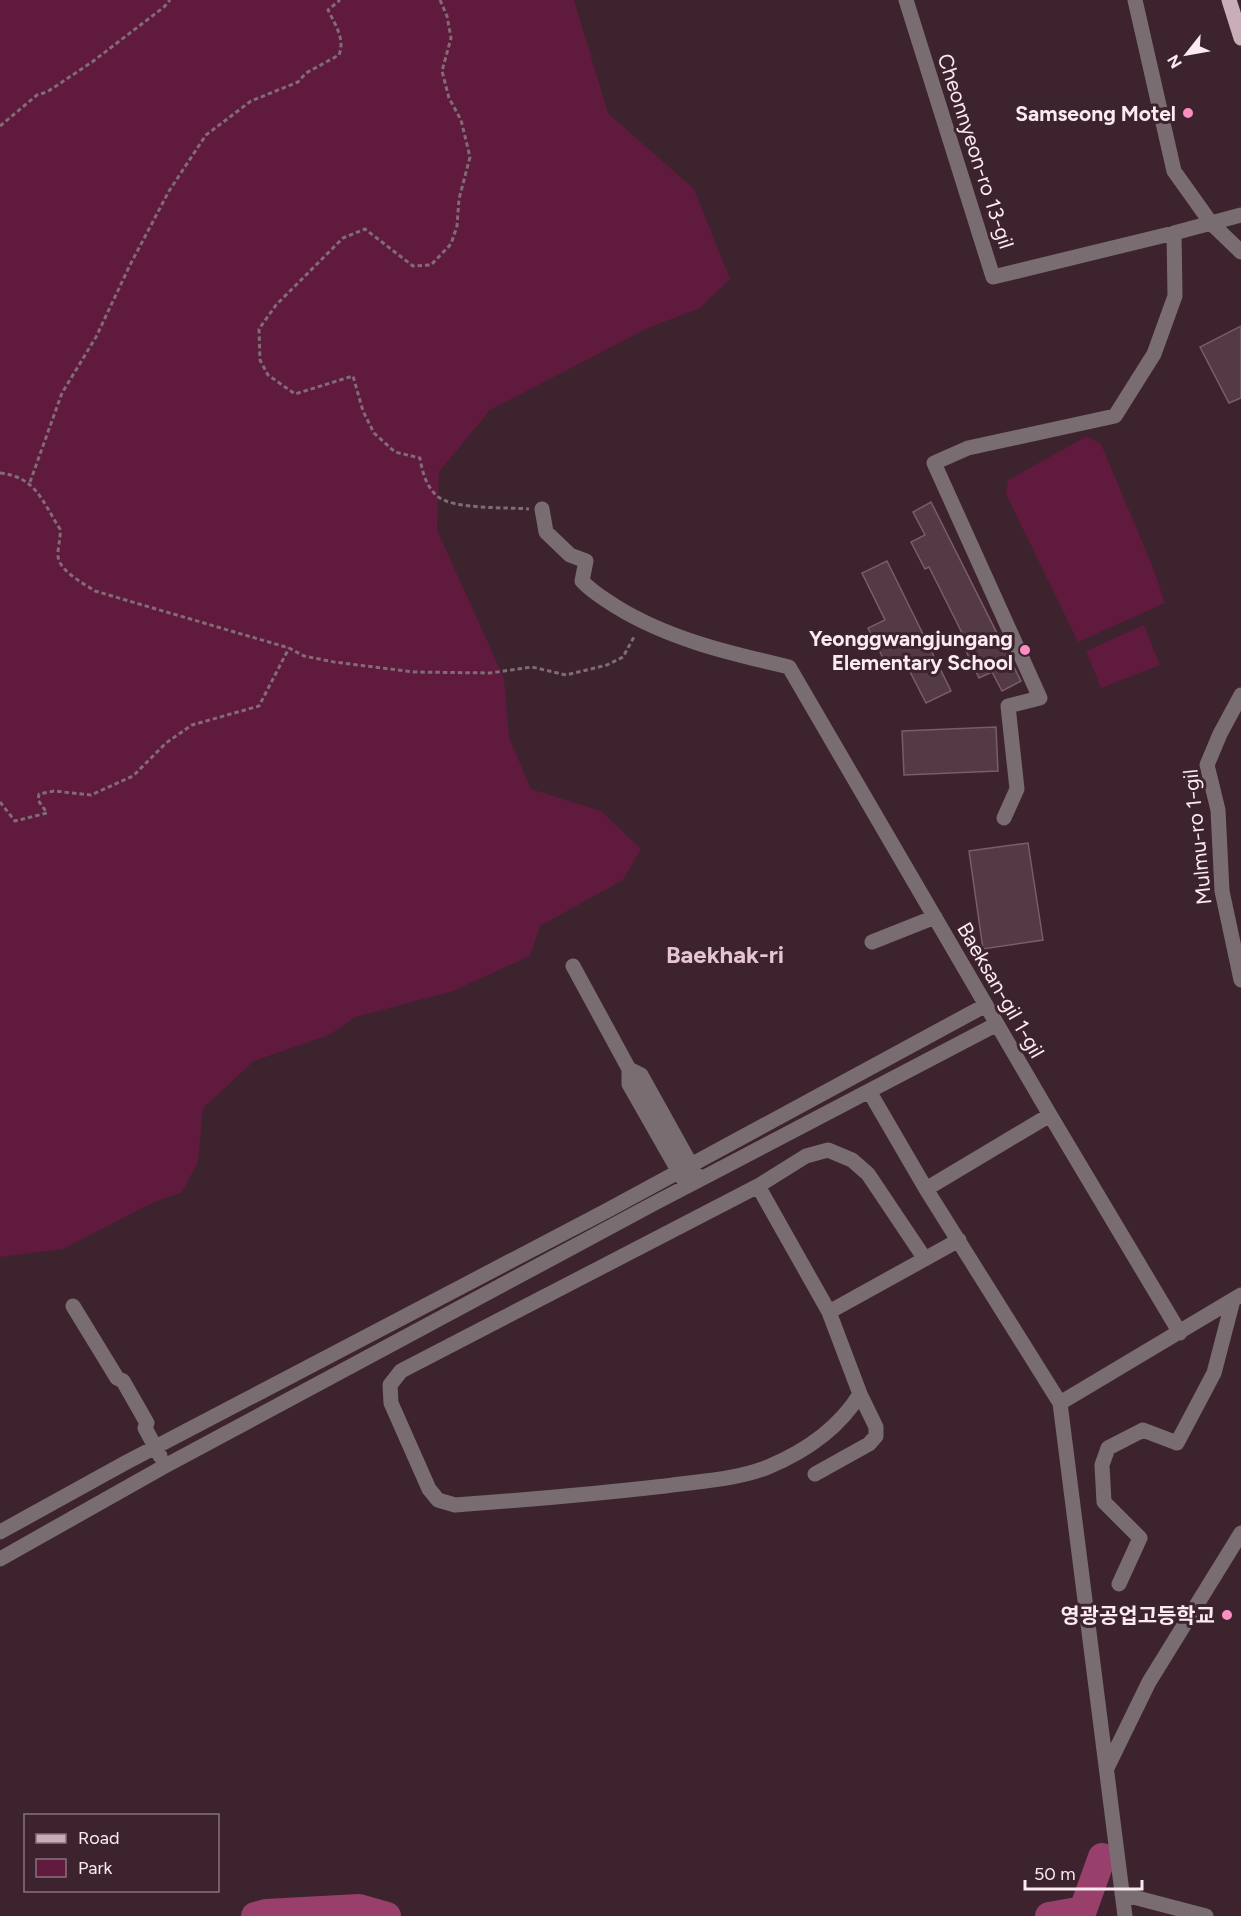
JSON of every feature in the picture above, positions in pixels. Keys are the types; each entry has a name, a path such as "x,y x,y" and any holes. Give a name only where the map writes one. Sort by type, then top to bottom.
{"main road":[{"path":"1229,0 1241,38"}],"street":[{"name":"Cheonnyeon-ro 13-gil","path":"906,0 993,277 1241,215"},
{"path":"1135,0 1174,171 1211,223 1241,252"},
{"path":"1004,818 1017,789 1008,706 1040,698 934,463 968,448 1115,416 1154,354 1175,296 1174,233"},
{"path":"542,509 546,532 570,555 586,561 582,581 590,590 641,622"},
{"name":"Baeksan-gil 1-gil","path":"641,622 719,650 789,666 1050,1115 1180,1333"},
{"name":"Mulmu-ro 1-gil","path":"1241,695 1220,734 1207,765 1218,810 1222,891 1241,980"},
{"path":"872,942 935,917"},
{"path":"573,966 629,1070 629,1084 699,1181"},
{"path":"0,1532 155,1447 608,1210 986,1005"},
{"path":"0,1558 165,1466 997,1024"},
{"path":"629,1070 641,1075 647,1085 658,1088 690,1166 699,1181"},
{"path":"869,1091 926,1189 1060,1403 1125,1916"},
{"path":"926,1189 1050,1115"},
{"path":"860,1394 848,1413 831,1429 799,1452 768,1467 738,1477 597,1494 454,1505 438,1500 429,1489 390,1404 390,1385 401,1371 758,1186 806,1156 828,1150 852,1160 868,1174 926,1259"},
{"path":"758,1186 830,1312 860,1394 876,1427 876,1436 869,1444 816,1474"},
{"path":"830,1312 959,1240"},
{"path":"1060,1403 1237,1297"},
{"path":"1119,1584 1140,1538 1104,1502 1102,1465 1108,1448 1143,1430 1177,1443 1214,1373 1237,1297"},
{"path":"73,1306 117,1378 123,1381 147,1423 145,1428 165,1466"},
{"path":"1107,1768 1149,1682 1241,1533"},
{"path":"1122,1894 1206,1916"}],"path":[{"path":"0,126 37,95 47,92 92,62 170,0"},
{"path":"30,482 62,393 96,337 129,265 169,191 206,135 250,101 298,82 306,73 339,56 342,46 340,34 328,10 340,0"},
{"path":"440,0 447,16 451,38 442,71 448,98 461,120 470,157 459,199 457,226 451,244 431,265 422,267 413,266 365,229 343,238 276,305 259,329 260,360 268,375 295,394 353,376 363,411 374,433 395,452 420,458 423,475 437,496 459,505 542,509"},
{"path":"0,473 15,475 30,482 60,529 61,538 57,556 61,564 95,591 289,648 304,656 414,672 490,672 532,668 566,675 607,665 623,657 641,622"},
{"path":"0,802 15,822 47,813 38,800 39,794 54,791 91,795 134,776 166,743 192,725 259,705 289,648"}],"green space":[{"path":"0,0 574,0 608,113 694,189 730,279 700,308 648,328 490,410 439,472 437,530 504,678 509,737 531,789 601,811 641,849 623,880 540,926 530,956 453,991 356,1017 329,1035 254,1061 203,1108 198,1162 182,1192 152,1203 63,1249 0,1257"},
{"path":"1087,436 1101,444 1154,570 1165,603 1078,642 1006,494 1008,480"},
{"path":"1144,625 1160,665 1101,688 1086,651"}],"building":[{"path":"1241,326 1241,398 1229,403 1200,347"},
{"path":"931,502 1021,681 1002,691 992,672 979,678 965,649 969,647 929,567 925,569 911,542 925,535 913,512"},
{"path":"887,561 951,691 926,703 904,660 888,668 868,628 885,620 862,573"},
{"path":"996,727 998,771 904,775 902,731"},
{"path":"1028,843 1043,940 983,949 969,851"}],"waterway":[{"path":"1049,1916 1083,1910 1102,1857"},
{"path":"255,1916 266,1913 359,1908 387,1916"}],"place":[{"name":"Samseong Motel","path":"1188,113"},
{"name":"Yeonggwangjungang Elementary School","path":"1025,650"},
{"name":"영광공업고등학교","path":"1227,1615"}],"district":[{"name":"Baekhak-ri","path":"725,954"}]}
